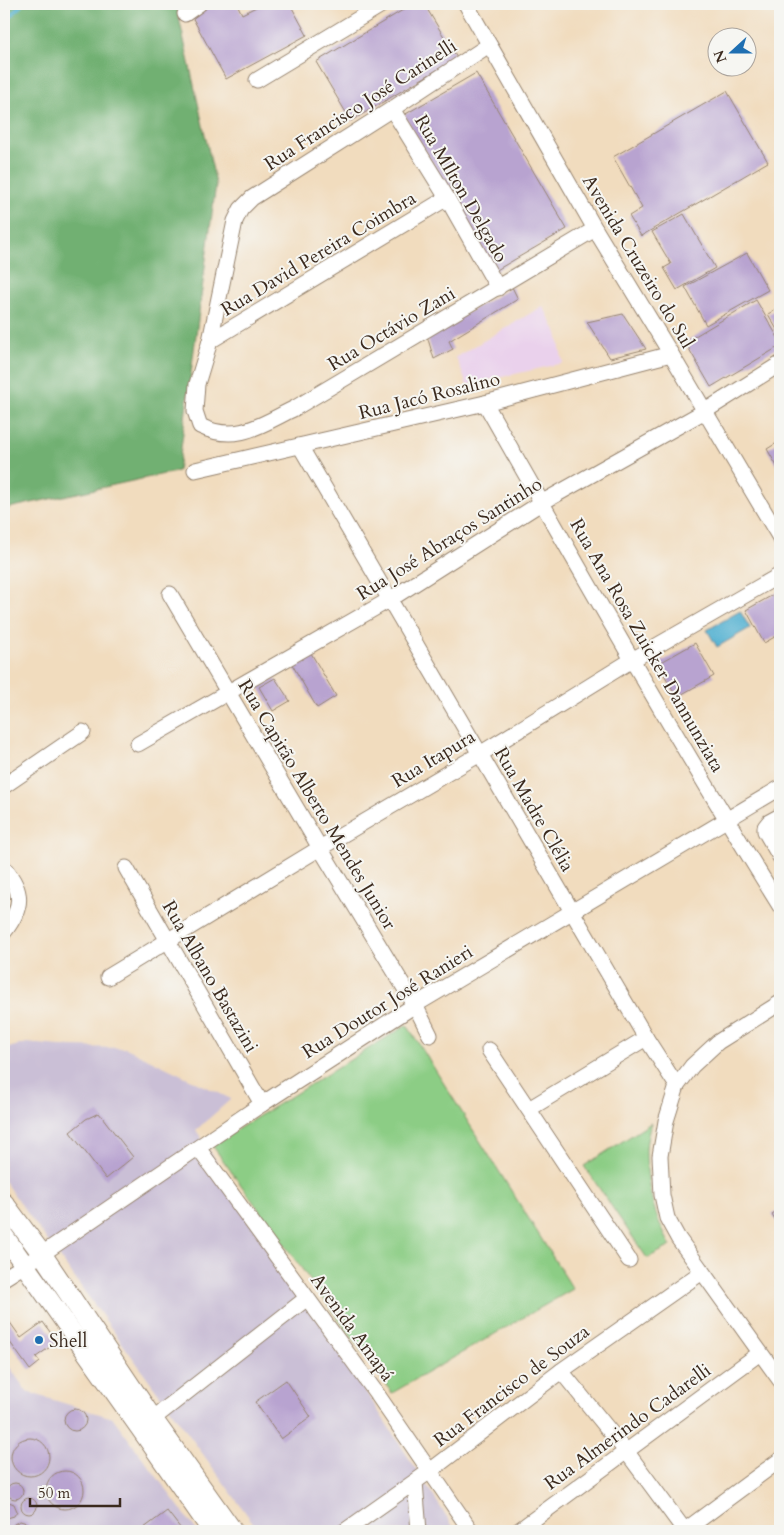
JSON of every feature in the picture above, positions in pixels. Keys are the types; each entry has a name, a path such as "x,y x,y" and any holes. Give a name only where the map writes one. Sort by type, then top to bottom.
{"main road":[{"path":"4,1203 42,1254 212,1531"},
{"path":"4,1236 232,1531"}],"street":[{"path":"185,14 200,4"},
{"path":"258,80 383,4"},
{"name":"Avenida Cruzeiro do Sul","path":"466,4 595,229 780,538"},
{"name":"Rua Francisco José Carinelli","path":"200,426 194,412 196,384 210,341 235,221 241,209 252,198 489,45"},
{"name":"Rua MIlton Delgado","path":"392,109 447,198 498,288"},
{"name":"Rua David Pereira Coimbra","path":"210,341 447,198"},
{"name":"Rua Octávio Zani","path":"200,426 223,434 235,434 262,424 295,408 595,229"},
{"name":"Rua Jacó Rosalino","path":"195,470 485,403 671,354"},
{"name":"Rua José Abraços Santinho","path":"138,744 389,600 541,502 705,412 780,364"},
{"name":"Rua Ana Rosa Zuicker Dannunziata","path":"485,403 726,820 779,899"},
{"name":"Rua Madre Clélia","path":"300,446 646,1038 676,1086"},
{"name":"Rua Itapura","path":"108,977 320,848 480,754 632,660 780,575"},
{"name":"Rua Capitão Alberto Mendes Junior","path":"170,594 415,1005 430,1035"},
{"path":"4,786 83,732"},
{"name":"Rua Doutor José Ranieri","path":"4,1278 26,1265 262,1104 415,1005 780,788"},
{"path":"780,816 769,822 765,827 765,831 780,857"},
{"path":"4,868 13,879 18,896 18,908 10,925 4,932"},
{"name":"Rua Albano Bastazini","path":"126,868 262,1104"},
{"path":"780,1003 718,1042 692,1066 676,1086 666,1121 660,1156 662,1195 667,1218 678,1238 780,1380"},
{"path":"528,1109 646,1038"},
{"path":"489,1050 629,1260"},
{"name":"Avenida Amapá","path":"198,1148 307,1298 471,1531"},
{"name":"Rua Francisco de Souza","path":"345,1531 430,1471 560,1371 702,1272"},
{"path":"147,1423 307,1298"},
{"name":"Rua Almerindo Cadarelli","path":"518,1531 760,1353"},
{"path":"560,1371 626,1451 684,1531 780,1460"},
{"path":"415,1482 418,1531"}],"shaded area":[{"path":"543,306 557,333 563,363 467,385 456,357"},
{"path":"27,1043 71,1047 126,1048 231,1099 196,1130 456,1531 259,1531 4,1181 4,1049"},
{"path":"4,1359 27,1392 113,1418 197,1531 4,1531"}],"green space":[{"path":"4,4 176,4 216,184 178,471 4,509"},
{"path":"407,1025 573,1289 392,1393 212,1145"},
{"path":"651,1123 646,1150 649,1187 660,1224 671,1246 647,1258 584,1166"}],"water":[{"path":"740,611 750,628 717,647 707,630"}],"building":[{"path":"185,4 237,4 242,14 262,4 290,4 307,35 226,79"},
{"path":"413,4 424,4 457,58 351,121 316,62"},
{"path":"476,73 567,229 495,271 404,115"},
{"path":"727,91 768,162 641,236 629,216 642,208 613,157"},
{"path":"684,214 715,268 677,290 664,268 671,264 652,232"},
{"path":"747,253 768,290 706,325 685,287"},
{"path":"512,287 518,299 449,341 453,349 434,359 427,336"},
{"path":"756,300 780,341 780,346 711,387 685,342"},
{"path":"780,307 780,335 768,314"},
{"path":"623,314 646,349 610,358 587,322"},
{"path":"780,441 780,467 778,468 767,449"},
{"path":"780,591 780,634 764,643 746,610"},
{"path":"695,643 714,676 677,697 658,664"},
{"path":"308,648 336,696 317,708 289,659"},
{"path":"275,678 290,701 273,711 259,687"},
{"path":"99,1113 133,1157 106,1179 70,1132 86,1119"},
{"path":"780,1209 780,1228 772,1214"},
{"path":"4,1314 21,1338 43,1322 57,1342 36,1357 40,1362 30,1370 4,1334"},
{"path":"286,1380 311,1417 281,1439 255,1402"},
{"path":"75,1409 83,1412 86,1420 83,1428 75,1431 67,1428 64,1420 67,1412"},
{"path":"30,1438 37,1439 43,1444 48,1450 48,1464 43,1470 37,1475 30,1476 23,1475 17,1470 12,1464 11,1457 12,1450 17,1444 23,1439"},
{"path":"65,1471 72,1472 78,1477 83,1483 83,1497 78,1503 72,1508 65,1509 58,1508 52,1503 47,1497 46,1490 47,1483 52,1477 58,1472"},
{"path":"15,1483 21,1485 23,1491 21,1497 15,1499 9,1497 7,1491 9,1485"},
{"path":"29,1498 35,1500 37,1506 35,1512 29,1514 23,1512 21,1506 23,1500"},
{"path":"4,1503 14,1504 17,1511 14,1516 7,1518 4,1516"},
{"path":"167,1511 181,1529 178,1531 140,1531"},
{"path":"20,1521 27,1523 32,1531 11,1531 14,1524"}],"waterway":[{"path":"4,23 22,4"}],"place":[{"name":"Shell","path":"39,1340"}]}
